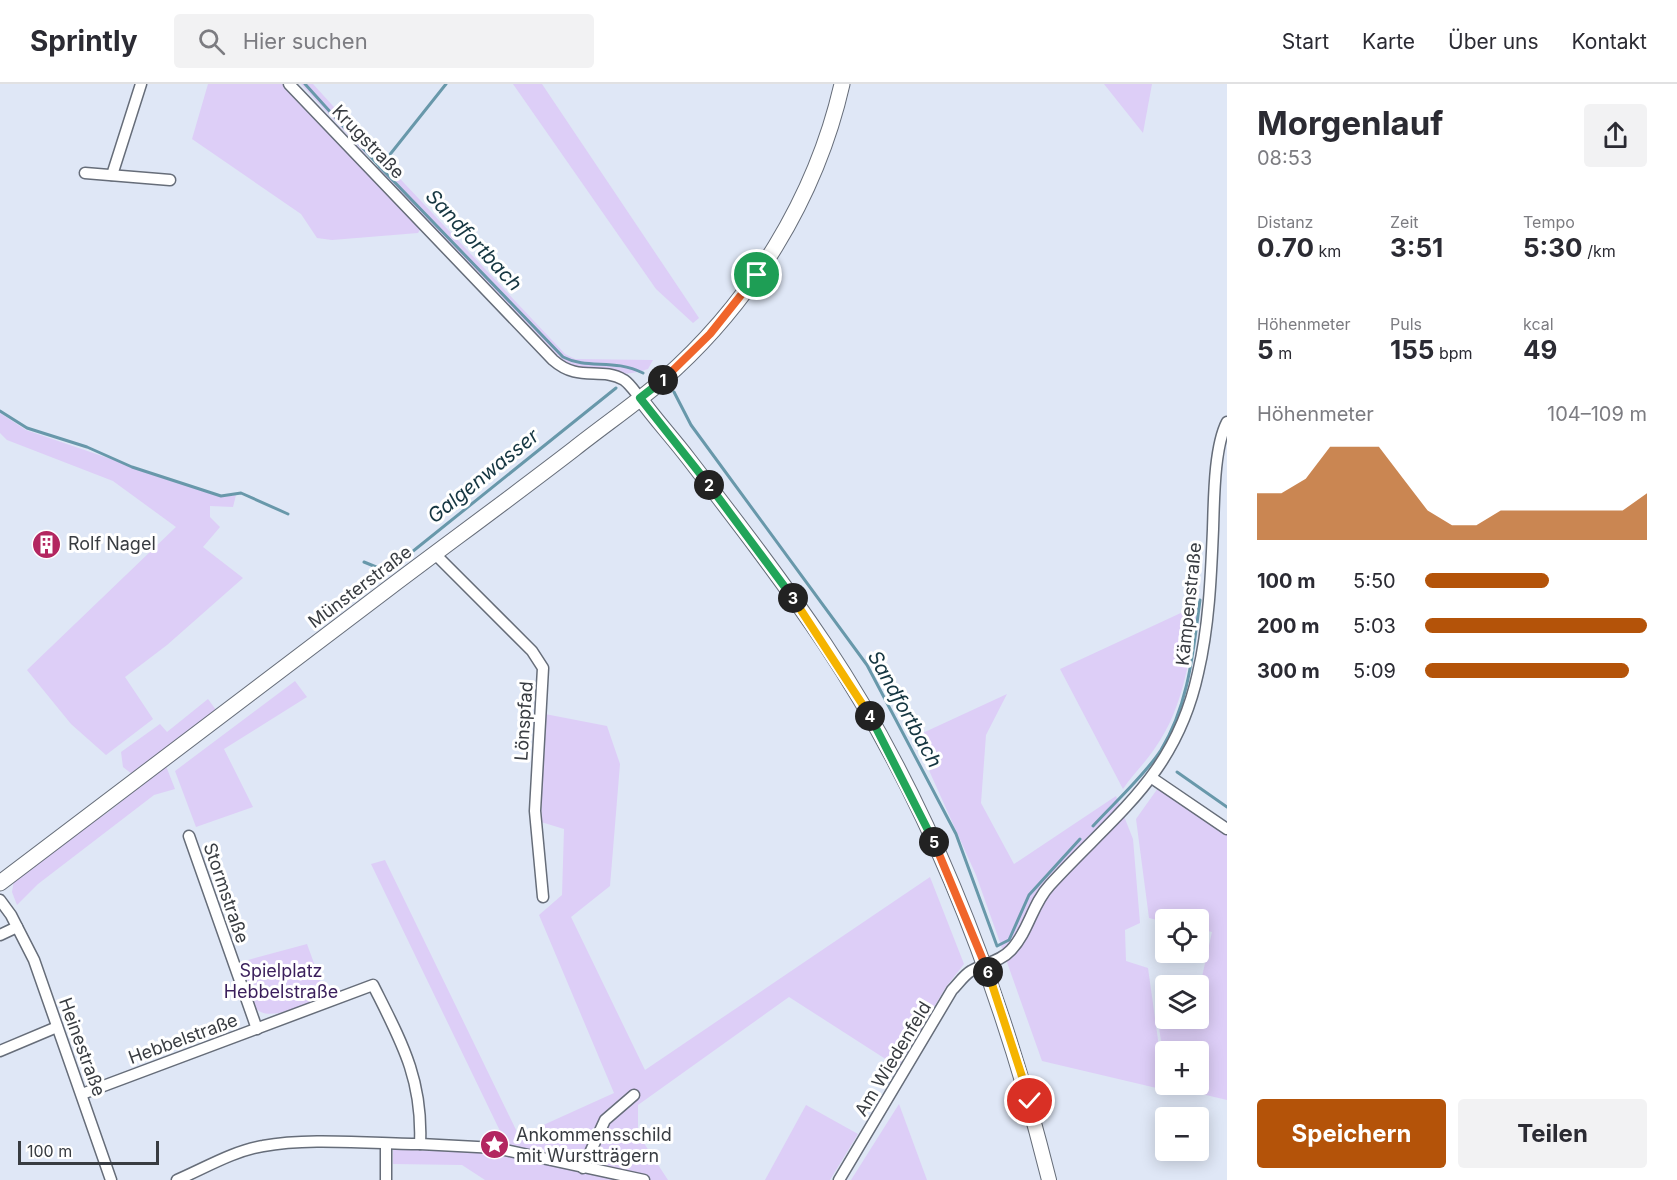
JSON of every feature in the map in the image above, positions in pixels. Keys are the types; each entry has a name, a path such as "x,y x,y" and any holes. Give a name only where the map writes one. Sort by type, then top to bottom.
{"main road":[{"name":"Münsterstraße","path":"0,883 662,381 710,334 749,286 776,246 800,203 820,154 842,84"},
{"path":"640,398 767,561 825,644 868,712 941,856 985,965 1030,1101 1049,1180"}],"street":[{"path":"112,175 141,84"},
{"name":"Krugstraße","path":"289,84 553,360 574,373 613,376 624,381 640,398"},
{"path":"85,173 170,180"},
{"name":"Kämpenstraße","path":"985,965 1010,952 1023,934 1034,906 1049,886 1130,805 1152,778 1182,724 1198,676 1206,632 1215,481 1227,422"},
{"name":"Lönspfad","path":"435,554 532,651 543,668 535,811 543,897"},
{"path":"1152,778 1227,829"},
{"name":"Stormstraße","path":"189,836 257,1029"},
{"name":"Heinestraße","path":"0,900 34,960 111,1180"},
{"path":"0,935 17,927"},
{"name":"Am Wiedenfeld","path":"839,1180 952,990 969,971 985,965"},
{"name":"Hebbelstraße","path":"82,1094 373,985 407,1055 418,1090 420,1144"},
{"path":"0,1051 57,1027"},
{"path":"583,1168 605,1120 634,1095"},
{"path":"177,1180 242,1151 287,1143 420,1144 496,1148 644,1180"},
{"path":"386,1144 386,1180"}],"green space":[{"path":"208,84 283,84 421,228 418,233 332,240 317,238 301,214 192,139"},
{"path":"301,84 313,84 374,151 366,155"},
{"path":"513,84 542,84 699,318 693,323 656,289"},
{"path":"1104,84 1152,84 1143,133"},
{"path":"388,166 565,354 575,359 653,360 648,369 628,374 608,374 567,365 377,168"},
{"path":"0,413 26,430 222,497 236,495 233,507 210,506 210,517 220,527 203,547 243,578 167,645 125,677 153,719 106,755 71,724 27,670 176,527 113,481 7,440 0,433"},
{"path":"1198,605 1185,679 1173,715 1155,748 1123,789 1060,669"},
{"path":"295,681 307,697 224,749 253,807 196,827 175,771"},
{"path":"1007,694 986,735 981,803 1014,864 1116,796 1133,839 1140,923 1125,930 1126,961 1148,968 1158,1041 1155,1041 1155,1088 1042,1061 976,875 914,737"},
{"path":"208,699 216,710 132,774 123,767 121,752 160,724 167,732"},
{"path":"545,714 607,726 620,764 610,886 571,917 645,1070 930,877 964,964 946,987 898,1067 789,997 638,1105 638,1134 668,1180 485,1180 462,1165 393,1164 393,1149 496,1153 500,1131 371,864 385,860 519,1136 614,1093 539,915 562,895 564,829 541,822"},
{"path":"166,766 175,789 154,795 38,884 17,905 12,892 14,880 78,831 107,813"},
{"path":"1158,788 1227,834 1227,1100 1206,1095 1209,1095 1209,1041 1161,1041 1159,1029 1209,1029 1209,975 1202,975 1205,963 1209,963 1212,932 1209,931 1209,909 1155,909 1155,920 1149,918 1136,819"},
{"name":"Spielplatz Hebbelstraße","path":"307,944 326,996 279,1013 261,1012 250,998 241,966 249,964 248,960"},
{"path":"899,1104 927,1180 851,1180"},
{"path":"806,1105 858,1134 830,1180 765,1180"}],"waterway":[{"name":"Sandfortbach","path":"305,84 380,167 563,357 582,363 621,366 643,373"},
{"path":"380,167 446,84"},
{"name":"Galgenwasser","path":"364,562 386,571 392,568 616,388"},
{"name":"Sandfortbach","path":"674,392 691,425 867,665 956,834 997,946 1009,940 1029,895 1080,839"},
{"name":"Galgenwasser","path":"0,411 27,428 87,447 132,467 221,496 241,493 288,514"},
{"path":"1093,826 1146,769 1161,750 1170,732 1184,696 1200,600"},
{"name":"Sandfortbach","path":"1177,772 1227,807"}],"place":[{"name":"Rolf Nagel","path":"47,544"},
{"name":"Ankommensschild mit Wurstträgern","path":"495,1145"}],"route":[{"path":"757,275 710,334 662,381 640,398 686,454 767,561 825,644 868,712 911,794 949,875 985,965 1030,1101"}]}
